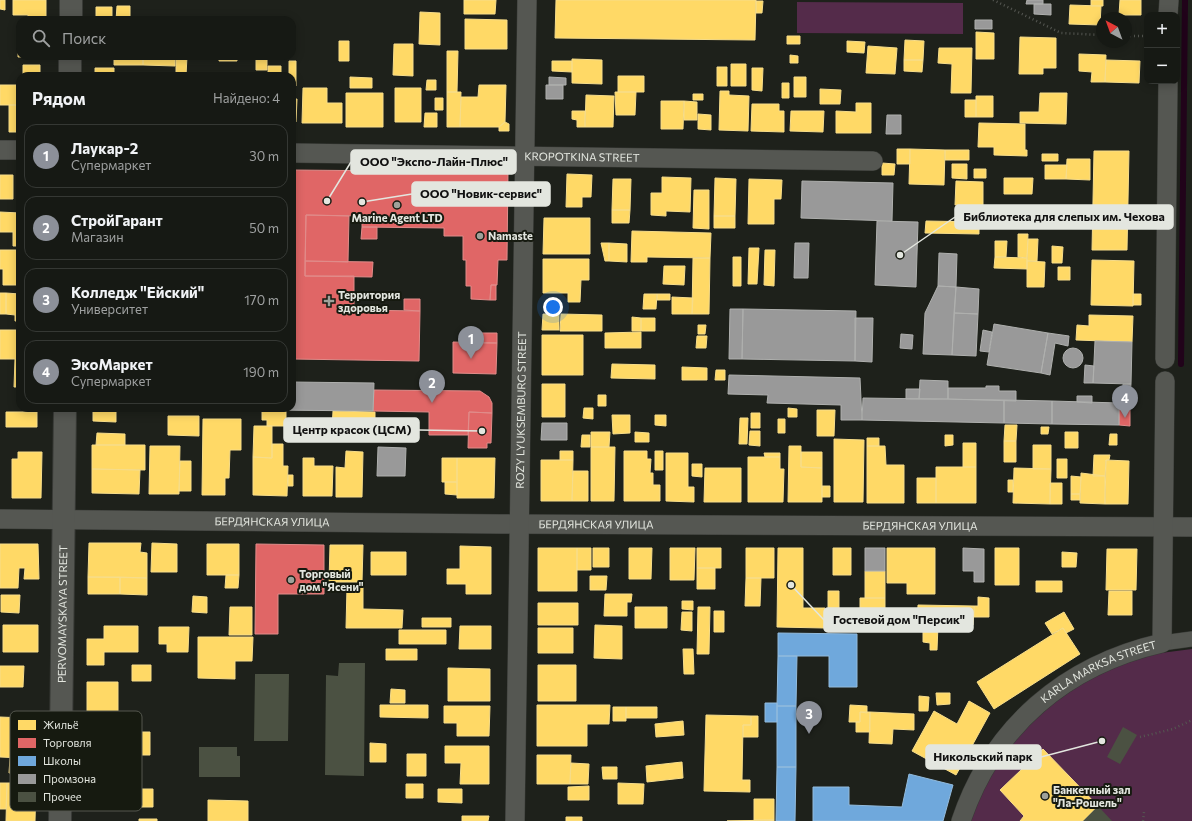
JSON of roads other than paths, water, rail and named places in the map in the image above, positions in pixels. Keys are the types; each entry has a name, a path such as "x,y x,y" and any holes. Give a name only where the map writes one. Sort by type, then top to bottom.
{"street":[{"path":"71,0 71,16"},
{"name":"ROZY LYUKSEMBURG STREET","path":"515,821 527,0"},
{"path":"1168,12 1169,0"},
{"path":"70,60 70,72"},
{"path":"1165,358 1168,84"},
{"path":"0,150 16,150"},
{"name":"KROPOTKINA STREET","path":"296,153 873,161"},
{"name":"KARLA MARKSA STREET","path":"961,821 977,781 995,752 1016,725 1040,702 1067,681 1097,664 1128,652 1162,643 1165,380"},
{"name":"PERVOMAYSKAYA STREET","path":"61,711 65,412"},
{"name":"БЕРДЯНСКАЯ УЛИЦА","path":"0,519 520,524 1192,527"},
{"path":"1162,643 1192,639"},
{"name":"PERVOMAYSKAYA STREET","path":"60,811 60,821"}],"waterway":[{"path":"1181,364 1185,0"}],"place":[{"name":"ООО \"Экспо-Лайн-Плюс\"","path":"327,201"},
{"name":"ООО \"Новик-сервис\"","path":"362,202"},
{"name":"Marine Agent LTD","path":"397,205"},
{"name":"Namaste","path":"480,236"},
{"name":"Библиотека для слепых им. Чехова","path":"900,255"},
{"name":"Территория здоровья","path":"329,301"},
{"name":"Лаукар-2","path":"471,359"},
{"name":"СтройГарант","path":"432,403"},
{"name":"ЭкоМаркет","path":"1125,418"},
{"name":"Центр красок (ЦСМ)","path":"482,431"},
{"name":"Торговый дом \"Ясени\"","path":"291,580"},
{"name":"Гостевой дом \"Персик\"","path":"791,585"},
{"name":"Колледж \"Ейский\"","path":"809,734"},
{"name":"Никольский парк","path":"1102,741"},
{"name":"Банкетный зал \"Ла-Рошель\"","path":"1045,796"}]}
